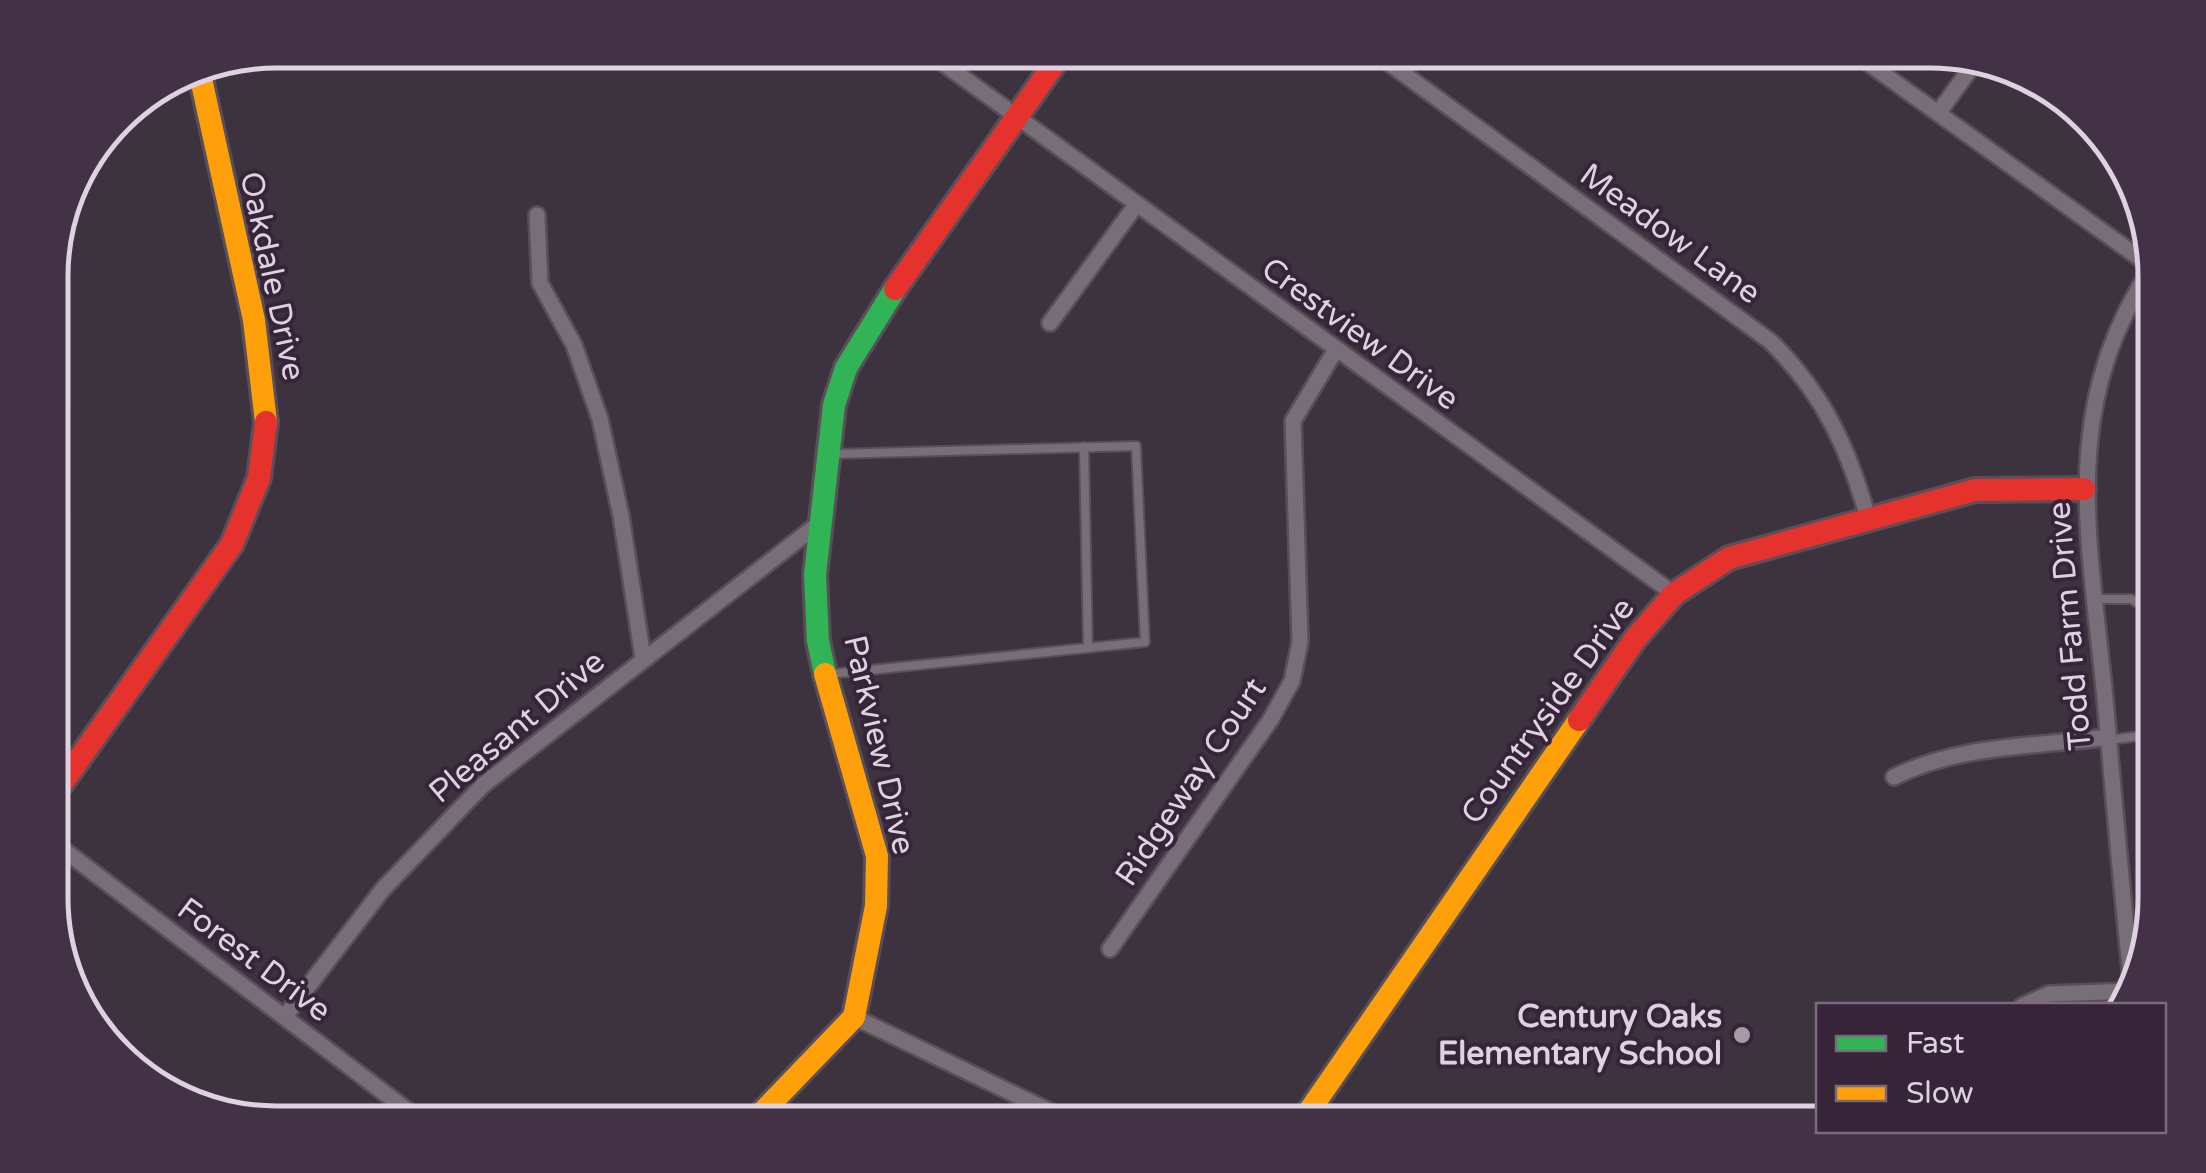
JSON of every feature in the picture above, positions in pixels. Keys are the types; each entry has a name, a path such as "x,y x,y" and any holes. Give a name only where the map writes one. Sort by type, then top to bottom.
{"street":[{"path":"951,68 1016,116"},
{"name":"Parkview Drive","path":"854,1018 876,906 877,856 825,675 815,576 828,454 840,386 870,324 1051,68"},
{"name":"Meadow Lane","path":"1396,68 1770,342 1813,387 1830,413 1846,447 1868,518"},
{"path":"1876,68 2137,254"},
{"path":"1938,112 1968,71"},
{"name":"Oakdale Drive","path":"68,775 210,581 242,527 259,475 266,410 259,353 206,126 200,82"},
{"name":"Crestview Drive","path":"1016,116 1674,594"},
{"path":"1050,323 1136,205"},
{"path":"537,215 540,284 574,345 600,419 621,516 643,658"},
{"name":"Todd Farm Drive","path":"2129,957 2084,489 2098,389 2125,314 2138,291"},
{"name":"Ridgeway Court","path":"1110,949 1271,719 1292,681 1300,629 1293,421 1335,351"},
{"name":"Countryside Drive","path":"1313,1105 1635,639 1674,594 1729,558 1975,490 2084,489"},
{"name":"Pleasant Drive","path":"286,1015 383,889 435,830 533,743 822,521"},
{"path":"1894,777 1925,762 1970,752 2108,739"},
{"name":"Forest Drive","path":"68,853 402,1106"},
{"path":"2030,1003 2061,992 2115,993"},
{"path":"769,1106 854,1018 1037,1106"}],"lane":[{"path":"825,675 1145,642 1136,446 828,454"},
{"path":"1084,448 1088,648"},
{"path":"2095,599 2131,598 2138,602"},
{"path":"2108,739 2138,739"}],"traffic: fast":[{"path":"825,674 818,641 815,575 834,405 846,368 895,289"}],"traffic: slow":[{"path":"202,82 254,320 266,422"},
{"path":"769,1106 854,1017 876,906 877,856 825,674"},
{"path":"1313,1105 1579,720"}],"traffic: jam":[{"path":"895,289 1051,68"},
{"path":"68,775 232,544 259,478 266,422"},
{"path":"1579,720 1635,639 1674,594 1729,558 1975,490 2084,489"}],"place":[{"name":"Century Oaks Elementary School","path":"1742,1035"}]}
